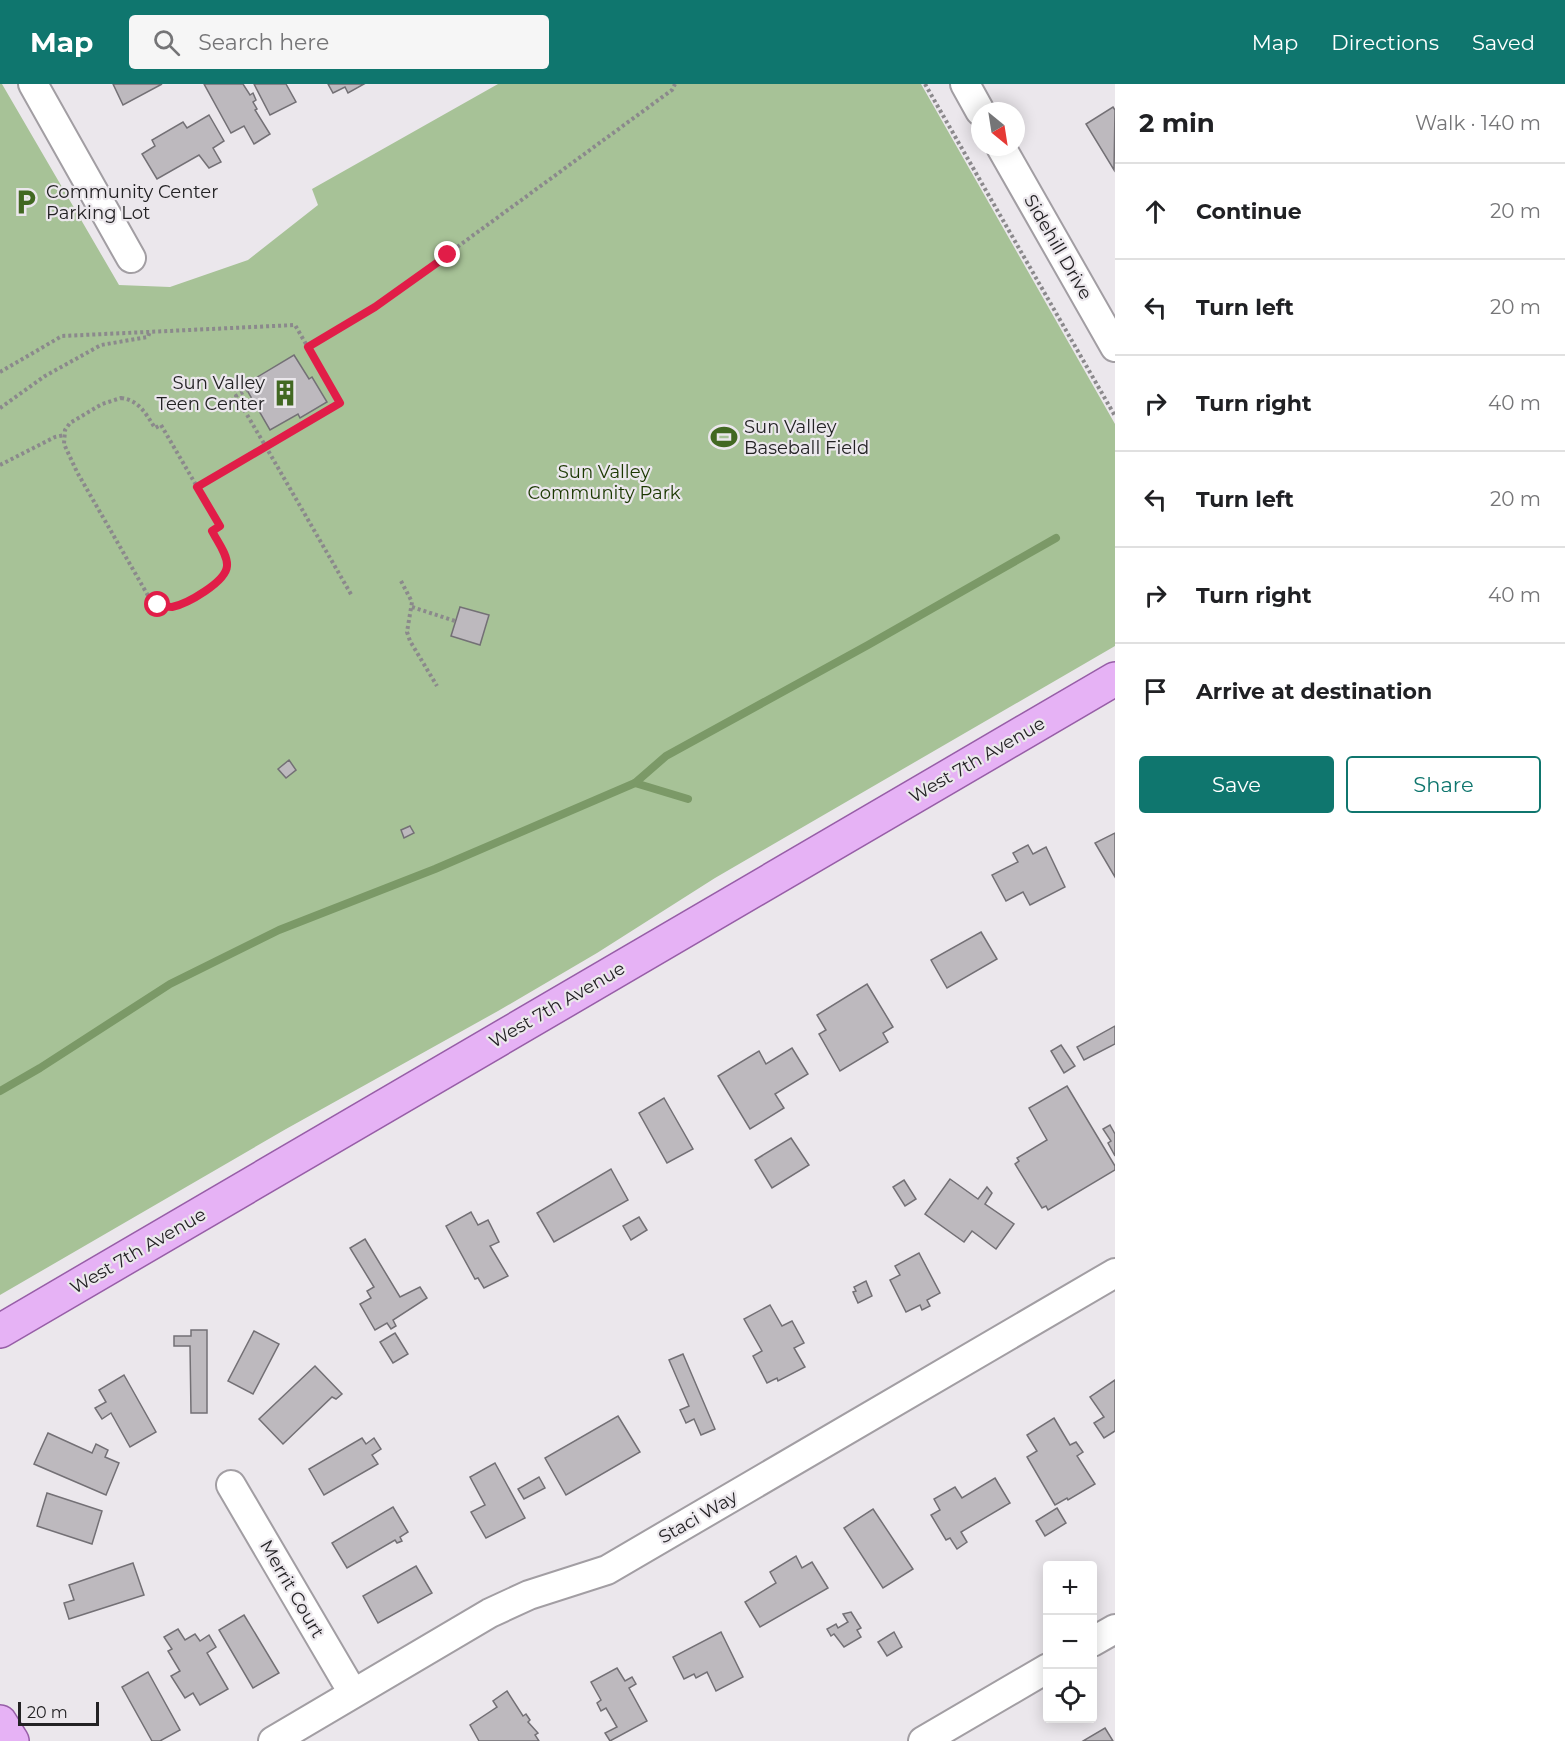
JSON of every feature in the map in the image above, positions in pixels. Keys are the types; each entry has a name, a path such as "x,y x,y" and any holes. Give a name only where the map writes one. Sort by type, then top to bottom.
{"main road":[{"name":"West 7th Avenue","path":"0,1331 1115,679"}],"street":[{"path":"33,84 131,258"},
{"path":"965,84 975,102"},
{"name":"Sidehill Drive","path":"1006,156 1115,347"},
{"name":"Staci Way","path":"273,1741 490,1613 529,1595 607,1570 1115,1274"},
{"name":"Merrit Court","path":"231,1485 353,1694"},
{"path":"1097,1639 1115,1629"},
{"path":"923,1741 1045,1669"}],"path":[{"path":"308,347 375,307 672,90 675,84"},
{"path":"925,84 1115,416"},
{"path":"0,372 62,336 295,324 340,403 197,487"},
{"path":"0,408 45,375 100,345 148,337 150,331"},
{"path":"247,390 236,396 352,596"},
{"path":"112,399 130,399 143,410 155,428 161,425 197,487 220,526 212,531 228,565 220,581 180,604 170,607 158,605 150,599 77,472 67,453 64,435 70,423 86,413 112,399"},
{"path":"0,465 55,437 64,435"},
{"path":"401,581 412,602 407,632 410,642 437,686"},
{"path":"412,607 455,621"}],"green space":[{"name":"Sun Valley Community Park","path":"0,84 119,285 170,287 248,260 318,205 312,189 498,84 921,84 1115,424 1115,646 715,878 597,953 498,1011 286,1129 0,1295"}],"building":[{"path":"113,84 162,84 123,105"},
{"path":"204,84 243,84 250,95 253,93 256,100 253,102 257,109 255,110 270,134 254,144 244,126 231,133"},
{"path":"254,84 286,84 296,102 270,115"},
{"path":"328,84 364,84 348,93 345,87 333,93"},
{"path":"1113,107 1115,110 1114,170 1086,124"},
{"path":"209,115 224,141 213,148 221,162 209,168 199,155 157,179 142,154 155,146 152,140 183,122 187,128"},
{"name":"Sun Valley Teen Center","path":"294,355 309,379 312,377 327,402 300,418 298,414 270,430 244,385"},
{"path":"460,607 489,615 480,645 451,636"},
{"path":"289,760 296,770 286,778 278,769"},
{"path":"410,826 414,833 404,838 401,830"},
{"path":"1115,833 1115,877 1095,843"},
{"path":"1028,845 1033,854 1046,847 1065,887 1030,905 1023,892 1006,901 992,875 1018,862 1013,853"},
{"path":"981,932 997,959 947,988 931,960"},
{"path":"867,984 893,1027 883,1033 888,1042 840,1071 819,1034 826,1030 817,1015"},
{"path":"1115,1026 1115,1044 1084,1060 1077,1047"},
{"path":"1061,1045 1075,1066 1064,1073 1051,1051"},
{"path":"792,1048 808,1074 775,1094 784,1108 750,1129 718,1076 759,1051 766,1064"},
{"path":"1067,1086 1115,1166 1115,1170 1048,1210 1046,1206 1042,1208 1015,1164 1019,1161 1017,1158 1047,1140 1029,1108"},
{"path":"664,1098 693,1149 667,1163 639,1113"},
{"path":"1110,1125 1115,1134 1115,1156 1108,1143 1111,1141 1103,1129"},
{"path":"791,1138 809,1165 772,1188 755,1160"},
{"path":"611,1169 628,1200 554,1242 537,1213"},
{"path":"950,1179 978,1199 987,1187 992,1193 985,1204 1014,1224 996,1249 972,1231 964,1242 925,1214"},
{"path":"904,1180 916,1199 905,1206 893,1187"},
{"path":"471,1212 478,1225 488,1220 499,1242 490,1246 508,1276 484,1288 478,1278 475,1279 446,1226"},
{"path":"639,1217 647,1230 631,1240 623,1226"},
{"path":"365,1239 400,1297 420,1287 427,1298 393,1320 396,1326 391,1329 387,1323 375,1330 360,1304 371,1298 367,1291 374,1287 350,1248"},
{"path":"919,1253 940,1293 927,1300 930,1306 922,1310 920,1305 906,1312 890,1280 900,1275 895,1266"},
{"path":"866,1281 872,1296 858,1303 853,1292 856,1291 854,1287"},
{"path":"770,1305 782,1326 792,1321 804,1343 794,1348 805,1367 778,1381 777,1378 767,1383 753,1356 762,1351 744,1319"},
{"path":"191,1330 207,1330 207,1413 191,1413 190,1346 174,1346 174,1336 191,1336"},
{"path":"254,1331 279,1344 253,1394 228,1381"},
{"path":"395,1333 408,1354 393,1363 380,1342"},
{"path":"683,1354 715,1429 701,1435 694,1419 686,1423 680,1410 689,1406 669,1360"},
{"path":"315,1366 342,1394 336,1399 332,1397 283,1444 259,1419"},
{"path":"124,1375 156,1432 130,1447 111,1413 102,1419 95,1408 106,1402 99,1390"},
{"path":"1115,1380 1115,1431 1104,1438 1094,1423 1104,1417 1090,1397"},
{"path":"618,1416 640,1452 566,1495 545,1458"},
{"path":"1054,1418 1070,1445 1076,1442 1083,1452 1077,1456 1095,1484 1055,1505 1027,1457 1037,1451 1027,1435"},
{"path":"48,1433 92,1453 96,1444 108,1450 105,1457 119,1463 106,1495 34,1464"},
{"path":"362,1438 366,1444 374,1438 381,1449 372,1455 378,1464 324,1495 309,1469"},
{"path":"495,1463 525,1518 486,1538 471,1512 485,1505 470,1477"},
{"path":"539,1477 545,1488 524,1499 518,1489"},
{"path":"995,1478 1010,1503 961,1532 967,1542 957,1549 950,1538 946,1540 931,1515 940,1510 934,1499 955,1487 962,1498"},
{"path":"47,1493 102,1511 92,1544 37,1526"},
{"path":"393,1507 408,1532 400,1537 402,1541 397,1543 395,1540 347,1568 332,1543"},
{"path":"1057,1508 1066,1523 1045,1536 1036,1521"},
{"path":"873,1509 913,1569 883,1588 844,1528"},
{"path":"796,1556 802,1568 812,1562 828,1588 760,1627 745,1602 776,1583 770,1572"},
{"path":"133,1563 144,1595 69,1619 64,1603 74,1600 69,1585"},
{"path":"416,1566 432,1593 378,1623 363,1596"},
{"path":"851,1612 861,1628 857,1630 861,1637 844,1647 834,1634 831,1636 827,1629 836,1624 838,1628 848,1622 843,1614"},
{"path":"244,1615 279,1673 253,1688 219,1630"},
{"path":"178,1629 185,1640 195,1634 200,1641 209,1635 216,1647 207,1653 228,1689 200,1705 193,1693 185,1698 171,1676 180,1671 168,1651 172,1649 164,1637"},
{"path":"721,1632 743,1677 716,1691 707,1672 696,1678 694,1674 684,1679 673,1657"},
{"path":"894,1632 902,1647 887,1656 878,1642"},
{"path":"617,1668 625,1681 632,1677 636,1684 629,1688 647,1721 610,1741 605,1733 617,1727 606,1708 601,1711 597,1703 601,1700 591,1682"},
{"path":"148,1672 180,1730 160,1741 152,1741 122,1687"},
{"path":"507,1691 523,1716 526,1714 530,1720 528,1722 538,1733 535,1735 539,1741 479,1741 470,1725 497,1707 493,1701"},
{"path":"1105,1728 1113,1741 1083,1741"}],"waterway":[{"path":"0,1091 40,1068 170,984 279,930 435,869 635,783 666,756 1056,538"},
{"path":"635,783 688,799"}],"place":[{"name":"Community Center Parking Lot","path":"26,202"},
{"name":"Sun Valley Teen Center","path":"285,393"},
{"name":"Sun Valley Baseball Field","path":"724,437"}],"route":[{"path":"158,605 170,607 199,594 220,581 228,565 212,531 220,526 197,487 340,403 308,347 375,307 448,255"}]}
